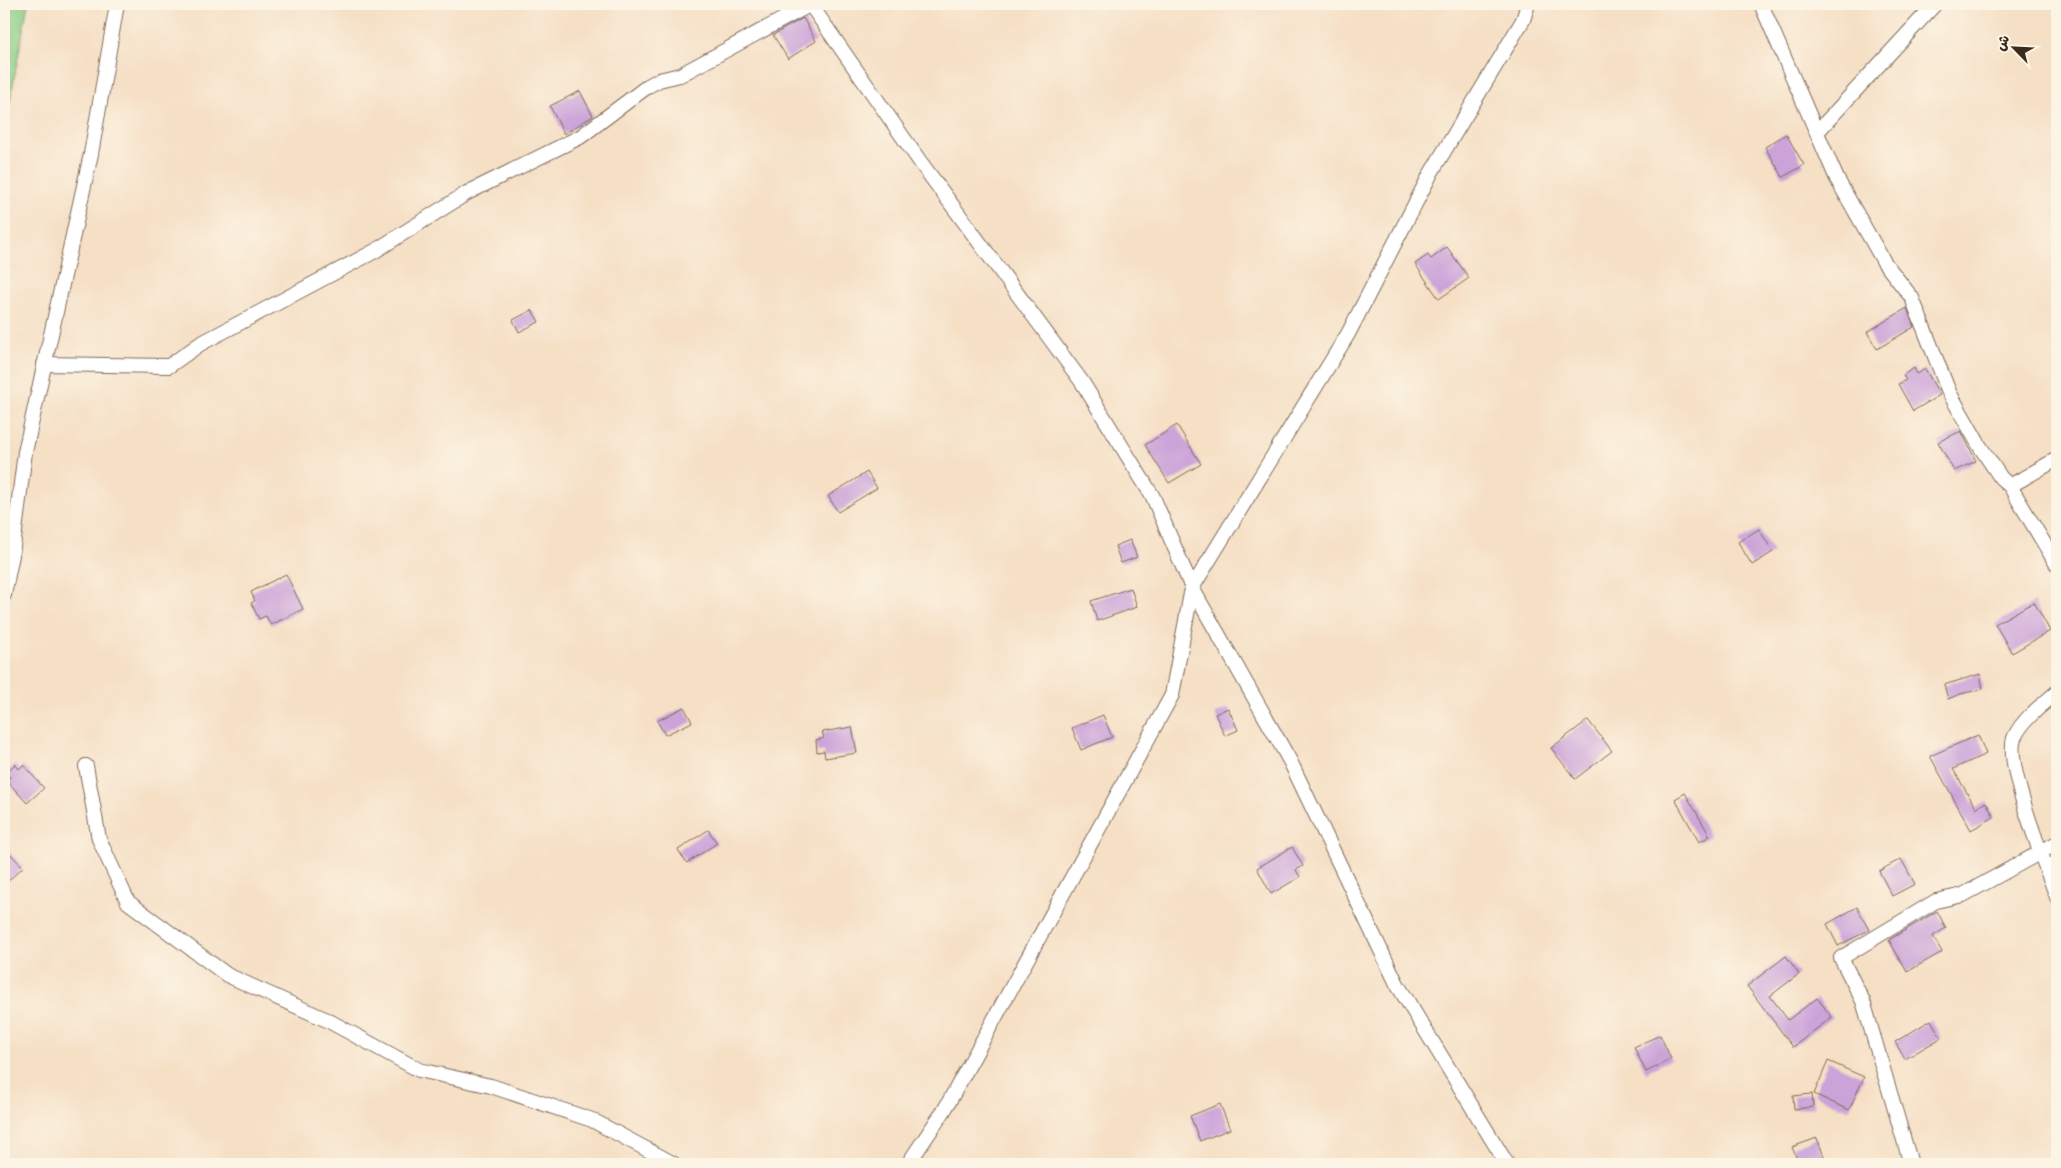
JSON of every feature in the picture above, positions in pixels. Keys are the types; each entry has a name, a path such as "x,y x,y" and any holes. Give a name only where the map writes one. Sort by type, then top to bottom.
{"street":[{"path":"4,595 12,555 24,452 91,154 116,4"},
{"path":"44,364 169,366 200,344 375,251 466,193 580,138 648,86 659,80 680,75 810,4 921,163 1082,382 1153,497 1192,588 1290,761 1397,984 1507,1164"},
{"path":"908,1164 945,1109 1172,695 1192,588 1348,334 1431,173 1523,20 1528,4"},
{"path":"1761,4 1818,131 1837,179 1884,262 1912,298 1950,392 1980,445 2001,478 2010,486 2057,565"},
{"path":"1818,131 1935,4"},
{"path":"2010,486 2057,458"},
{"path":"2057,692 2035,711 2014,737 2012,762 2057,897"},
{"path":"86,766 99,838 128,902 227,975 327,1020 419,1070 491,1086 592,1120 674,1164"},
{"path":"1911,1164 1863,1000 1841,958 1936,901 1963,895 2057,843"}],"green space":[{"path":"4,4 28,4 4,133"}],"building":[{"path":"803,18 816,41 788,59 773,35"},
{"path":"580,91 593,116 564,134 550,106"},
{"path":"1786,134 1804,165 1783,177 1765,147"},
{"path":"1447,247 1469,278 1439,299 1415,264 1428,255 1431,259"},
{"path":"1907,308 1914,327 1877,349 1867,332"},
{"path":"532,310 539,322 519,332 513,320"},
{"path":"1914,368 1917,374 1925,369 1940,395 1913,411 1898,384 1906,380 1903,375"},
{"path":"1177,425 1201,464 1169,483 1145,445"},
{"path":"1961,431 1976,461 1954,471 1938,442"},
{"path":"867,472 877,488 838,512 828,496"},
{"path":"1759,529 1773,552 1752,565 1738,542"},
{"path":"1130,540 1137,557 1121,563 1115,546"},
{"path":"286,574 303,609 271,625 266,616 259,619 251,603 255,601 251,592"},
{"path":"1131,588 1137,607 1097,621 1091,601"},
{"path":"2034,602 2050,631 2012,653 1995,624"},
{"path":"1980,674 1983,689 1960,694 1948,699 1944,685"},
{"path":"684,707 692,722 665,735 657,721"},
{"path":"1228,708 1238,730 1225,736 1215,714"},
{"path":"1103,715 1112,737 1081,750 1072,728"},
{"path":"1588,720 1612,751 1575,779 1551,748"},
{"path":"852,727 857,753 825,758 824,751 817,752 816,740 824,738 822,732"},
{"path":"1978,735 1986,754 1953,769 1976,808 1986,802 1994,817 1971,830 1930,756"},
{"path":"15,764 19,769 23,765 44,788 27,803 6,780 10,777 6,773"},
{"path":"1685,793 1710,836 1699,842 1675,799"},
{"path":"708,830 717,843 687,863 678,850"},
{"path":"4,847 23,867 4,885"},
{"path":"1292,847 1303,866 1296,870 1300,877 1271,894 1257,868"},
{"path":"1901,859 1915,884 1892,896 1879,871"},
{"path":"1857,907 1869,930 1838,946 1827,924"},
{"path":"1937,911 1946,928 1933,936 1942,952 1907,972 1889,940"},
{"path":"1786,956 1799,974 1770,996 1788,1020 1817,998 1832,1017 1793,1047 1747,986"},
{"path":"1931,1020 1941,1038 1905,1059 1895,1042"},
{"path":"1660,1035 1671,1059 1646,1072 1634,1047"},
{"path":"1828,1061 1864,1077 1849,1110 1814,1094"},
{"path":"1812,1094 1813,1107 1794,1109 1793,1096"},
{"path":"1220,1104 1230,1129 1200,1141 1190,1116"},
{"path":"1817,1138 1827,1164 1799,1164 1792,1147"}]}
